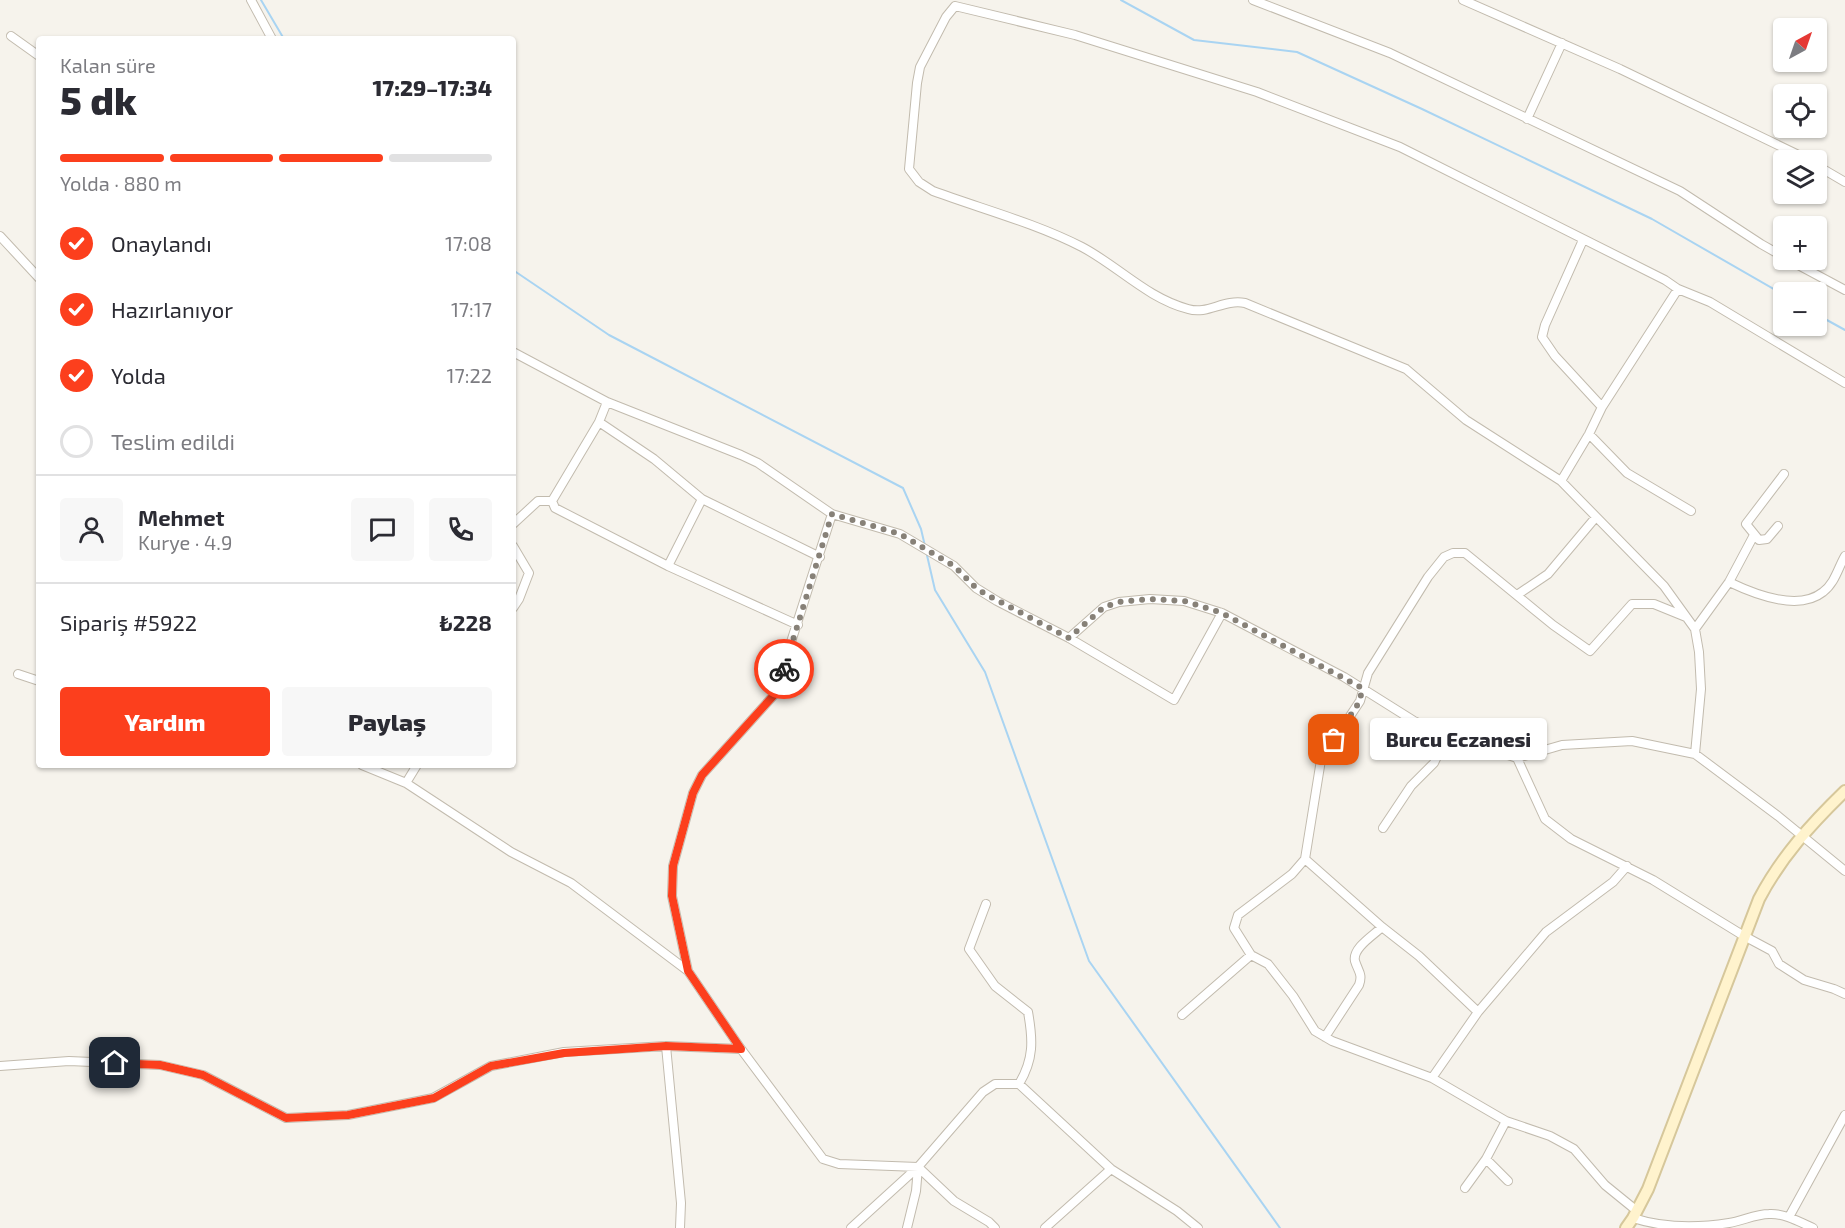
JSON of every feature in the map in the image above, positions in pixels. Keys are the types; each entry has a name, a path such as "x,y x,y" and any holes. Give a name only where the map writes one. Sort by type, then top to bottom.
{"street":[{"path":"251,0 270,36"},
{"path":"1253,0 1390,53 1680,191 1773,251"},
{"path":"1463,0 1620,69 1788,150"},
{"path":"1695,754 1701,688 1695,629 1664,586 1561,481 1466,420 1406,369 1398,365 1245,303 1233,301 1197,311 1166,301 1061,236 933,191 919,182 909,169 920,67 946,16 955,6 1075,35 1257,92 1400,147 1665,280 1678,289 1710,302 1845,383"},
{"path":"10,36 36,54"},
{"path":"1527,119 1562,43"},
{"path":"1827,171 1845,182"},
{"path":"0,236 36,275"},
{"path":"1583,240 1545,325 1542,337 1555,356 1602,407"},
{"path":"1808,270 1845,290"},
{"path":"1561,481 1602,407 1678,289"},
{"path":"516,352 607,402 741,454 832,514 900,534 954,566 976,588 997,601 1069,638 1174,700 1222,613"},
{"path":"552,501 599,422 607,402"},
{"path":"599,422 654,459 702,499 820,557"},
{"path":"1589,434 1627,473 1691,511"},
{"path":"1778,526 1767,539 1759,540 1746,524 1784,474"},
{"path":"668,566 702,499"},
{"path":"516,521 538,501 552,501"},
{"path":"552,501 555,508 668,566 798,625"},
{"path":"688,971 672,896 673,866 693,793 702,775 774,695 832,514"},
{"path":"1517,595 1548,574 1596,517"},
{"path":"1695,629 1729,582 1754,535"},
{"path":"516,551 529,573 516,604"},
{"path":"1686,617 1654,604 1632,604 1590,651 1553,625 1465,553 1454,553 1444,557 1416,596 1368,673 1360,701 1321,760 1305,859 1292,874 1238,915 1234,928 1251,955 1268,964 1293,996 1315,1031 1325,1037 1432,1078 1506,1122 1550,1136 1574,1149 1635,1215 1652,1224 1681,1227 1728,1223 1770,1214 1789,1217 1813,1228"},
{"path":"1729,582 1755,595 1778,600 1814,598 1825,592 1845,556"},
{"path":"1069,638 1104,607 1119,602 1150,599 1184,601 1222,613 1362,688 1414,721 1517,758 1562,745 1632,741 1695,754 1845,871"},
{"path":"18,674 36,680"},
{"path":"1383,828 1411,786 1434,763 1448,735"},
{"path":"1517,758 1545,819 1571,839 1628,866 1772,951 1779,964 1804,980 1834,988 1845,994"},
{"path":"369,768 406,783 511,852 571,883 688,971 741,1049 823,1159 839,1164 918,1167 954,1201 995,1228"},
{"path":"406,783 415,768"},
{"path":"1626,1228 1648,1189 1759,898 1774,870 1800,836 1842,794"},
{"path":"1305,859 1382,927 1419,956 1478,1012"},
{"path":"1432,1078 1478,1012 1546,932 1613,882 1628,866"},
{"path":"986,904 969,949 995,986 1028,1012 1032,1033 1031,1054 1028,1070 1019,1084"},
{"path":"1325,1037 1359,985 1361,977 1355,960 1357,950 1382,927"},
{"path":"1182,1015 1251,955"},
{"path":"0,1066 69,1061 160,1065 203,1075 286,1118 348,1115 434,1098 491,1066 564,1053 666,1046 741,1049"},
{"path":"666,1046 681,1203 680,1228"},
{"path":"851,1228 918,1167 983,1092 995,1084 1019,1084 1111,1169 1177,1211 1198,1228"},
{"path":"1789,1217 1845,1114"},
{"path":"1465,1188 1486,1159 1506,1122"},
{"path":"1486,1159 1508,1181"},
{"path":"907,1228 916,1191 918,1167"},
{"path":"1045,1228 1111,1169"}],"waterway":[{"path":"261,0 282,36"},
{"path":"1121,0 1194,40 1297,52 1652,219 1773,289"},
{"path":"516,272 609,335 903,488 921,529 925,546"},
{"path":"1827,320 1845,330"},
{"path":"926,551 935,590 985,672 1089,961 1280,1228"}],"way so far":[{"path":"784,669 832,514 900,534 954,566 976,588 987,595 1069,638 1104,607 1119,602 1150,599 1184,601 1222,613 1362,688 1360,701 1334,740"}],"place":[{"name":"Burcu Eczanesi","path":"1334,740"}],"route":[{"path":"115,1063 160,1065 203,1075 286,1118 348,1115 434,1098 491,1066 564,1053 666,1046 741,1049 688,971 672,896 673,866 693,793 702,775 774,695 784,669"}]}
